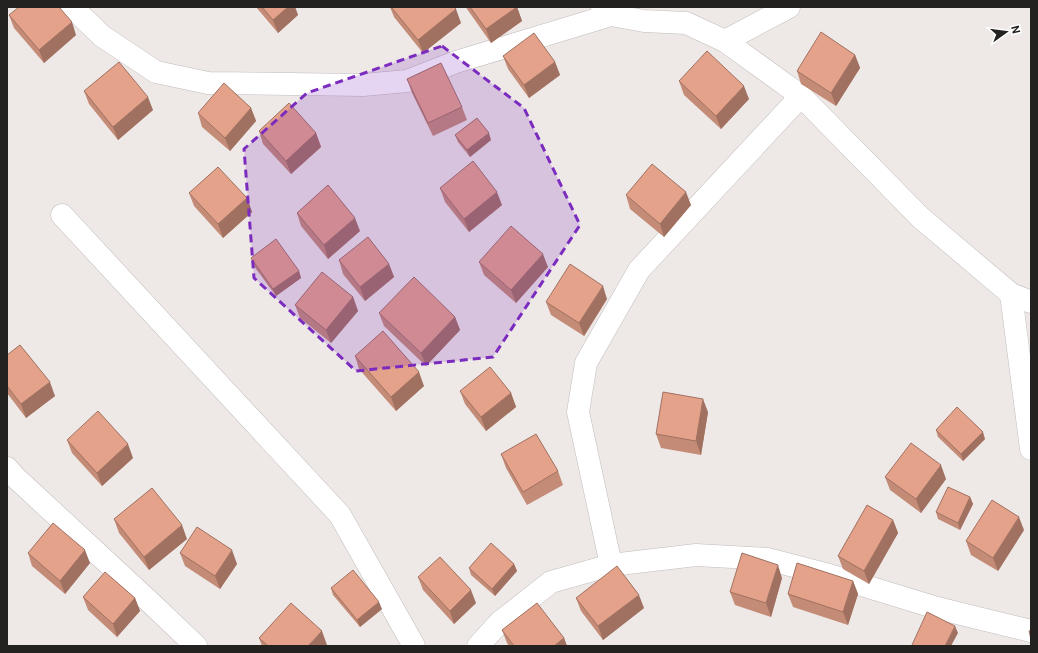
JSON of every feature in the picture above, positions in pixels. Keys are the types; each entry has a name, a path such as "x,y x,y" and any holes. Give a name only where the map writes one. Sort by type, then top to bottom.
{"street":[{"path":"72,7 102,36 156,72 208,83 363,86 407,81 456,62 606,11 644,21 686,23 726,41 802,96 921,218 1021,298 1031,449"},
{"path":"726,41 789,7"},
{"path":"611,565 578,412 586,363 639,270 802,96"},
{"path":"62,215 340,516 414,646"},
{"path":"7,468 196,646"},
{"path":"478,646 500,622 551,582 611,565 696,555 767,559 830,575 937,608 1031,631"},
{"path":"1025,646 1031,631 1031,627"}],"highlighted area":[{"path":"442,46 524,108 580,225 493,357 356,371 254,278 244,149 307,93"}],"building":[{"path":"19,7 59,7 72,22 39,50 9,15"},
{"path":"262,7 288,7 273,20"},
{"path":"391,7 454,7 456,9 418,40"},
{"path":"470,7 517,7 486,29"},
{"path":"821,32 855,55 831,93 797,71"},
{"path":"534,33 555,62 524,85 503,56"},
{"path":"707,51 744,86 716,116 679,81"},
{"path":"119,62 148,97 113,127 84,91"},
{"path":"441,63 462,107 428,123 407,79"},
{"path":"224,83 251,108 225,138 198,113"},
{"path":"289,103 316,133 286,161 259,131"},
{"path":"477,118 489,133 467,150 455,135"},
{"path":"473,161 497,192 464,219 440,188"},
{"path":"652,164 686,192 660,224 626,195"},
{"path":"218,167 247,198 218,224 189,193"},
{"path":"328,185 355,218 324,245 297,213"},
{"path":"511,226 543,254 511,290 479,262"},
{"path":"368,237 389,264 360,287 339,260"},
{"path":"276,239 299,271 273,289 251,258"},
{"path":"570,264 603,286 579,323 546,302"},
{"path":"322,272 353,297 326,330 295,305"},
{"path":"414,277 455,317 421,353 379,313"},
{"path":"383,331 419,372 391,397 355,356"},
{"path":"20,345 50,382 21,404 7,386 7,355"},
{"path":"490,367 511,393 481,417 460,391"},
{"path":"663,392 703,399 696,441 656,434"},
{"path":"957,407 983,432 961,454 936,430"},
{"path":"98,411 128,444 97,473 67,440"},
{"path":"536,434 558,471 523,492 501,454"},
{"path":"911,443 941,465 916,499 885,477"},
{"path":"948,487 970,497 958,523 936,512"},
{"path":"152,488 182,525 144,557 114,519"},
{"path":"992,500 1019,517 993,558 966,541"},
{"path":"867,505 893,520 864,571 838,556"},
{"path":"53,523 85,550 60,581 28,553"},
{"path":"197,527 232,550 215,576 180,553"},
{"path":"491,543 514,564 492,589 469,568"},
{"path":"742,553 778,565 766,603 730,592"},
{"path":"440,557 471,590 450,611 418,577"},
{"path":"797,563 853,581 843,612 788,594"},
{"path":"617,566 639,595 598,626 576,598"},
{"path":"353,570 379,602 357,620 331,588"},
{"path":"105,572 135,598 113,624 83,597"},
{"path":"291,603 322,631 308,646 268,646 259,638"},
{"path":"537,603 564,638 554,646 514,646 502,630"},
{"path":"927,612 955,626 945,646 912,645"}]}
